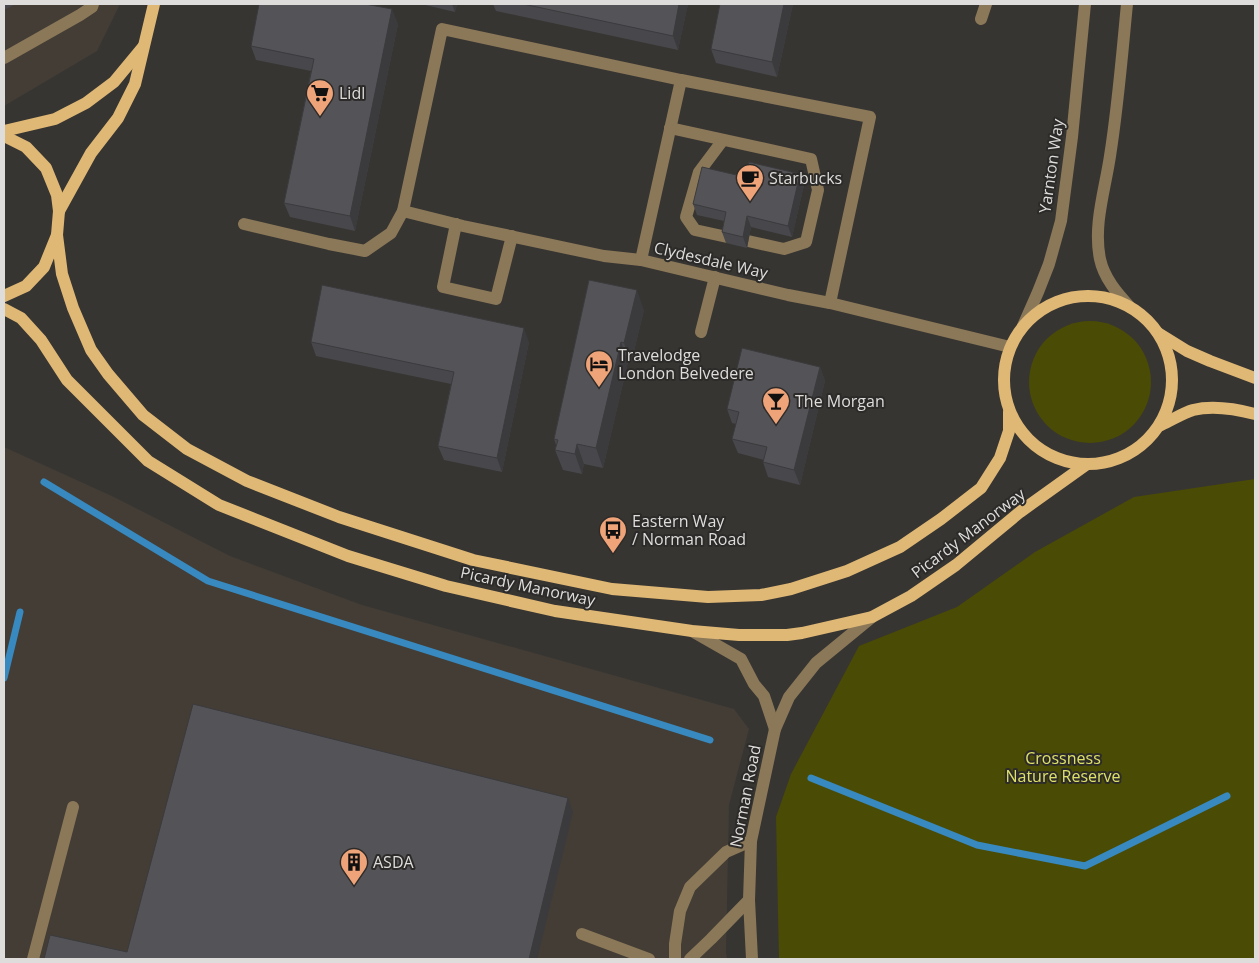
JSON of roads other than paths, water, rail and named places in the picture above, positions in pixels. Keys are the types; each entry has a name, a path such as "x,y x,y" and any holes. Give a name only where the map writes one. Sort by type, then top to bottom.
{"main road":[{"path":"59,211 91,153 118,118 135,84 154,4"},
{"path":"4,131 55,119 86,103 114,82 145,45"},
{"path":"4,136 26,147 46,168 57,195 59,211 57,235 44,267 26,286 4,296"},
{"name":"Picardy Manorway","path":"57,235 62,274 73,308 91,350 108,374 143,415 187,449 247,481 357,522 473,560 612,589 708,596 761,595 791,589 847,571 900,547 941,519 980,488 1000,458 1009,431 1009,412"},
{"path":"1158,333 1168,352 1172,373 1171,395 1161,425 1145,443 1127,455 1109,462 1087,464 1059,459 1040,451 1020,431 1009,412 1005,390 1004,372 1010,348 1023,326 1046,308 1073,297 1103,297 1130,307 1158,333 1187,351 1255,378"},
{"name":"Picardy Manorway","path":"4,309 21,318 40,340 67,380 148,461 219,505 348,556 446,586 555,611 692,631 739,635 787,635 872,617 911,596 956,565 1020,512 1087,464"},
{"path":"1161,425 1194,410 1217,408 1255,414"}],"street":[{"path":"4,58 80,15 92,7 93,4"},
{"path":"981,19 986,4"},
{"name":"Yarnton Way","path":"1023,326 1049,264 1060,221 1072,137 1085,4"},
{"path":"1127,4 1117,106 1099,218 1098,240 1100,261 1108,279 1117,293 1130,307"},
{"path":"244,224 365,251 391,233 403,211 442,29 681,80 870,117 830,303"},
{"path":"641,260 681,80"},
{"path":"670,128 811,158 818,190 806,242 784,249 748,241"},
{"path":"723,140 699,172 686,217 695,230 727,237"},
{"name":"Clydesdale Way","path":"403,211 604,256 641,260 788,295 830,303 1010,348"},
{"path":"456,224 443,287 496,299 512,236"},
{"path":"701,332 715,277"},
{"name":"Norman Road","path":"752,959 749,900 751,841 775,730 789,697 816,663 872,617"},
{"name":"Norman Road","path":"692,631 741,659 754,684 764,696 775,730"},
{"path":"33,959 73,807"},
{"path":"674,959 680,911 690,887 726,852 751,841"},
{"path":"690,959 749,900"},
{"path":"582,934 649,959"}],"waterway":[{"path":"44,482 208,581 710,740"},
{"path":"4,678 20,612"},
{"path":"811,778 977,845 1085,866 1227,796"}],"place":[{"name":"Lidl","path":"320,117"},
{"name":"Starbucks","path":"750,202"},
{"name":"Travelodge London Belvedere","path":"599,388"},
{"name":"The Morgan","path":"776,425"},
{"name":"Eastern Way / Norman Road","path":"613,554"},
{"name":"ASDA","path":"354,886"}],"park label":[{"name":"Crossness Nature Reserve","path":"1063,767"}]}
